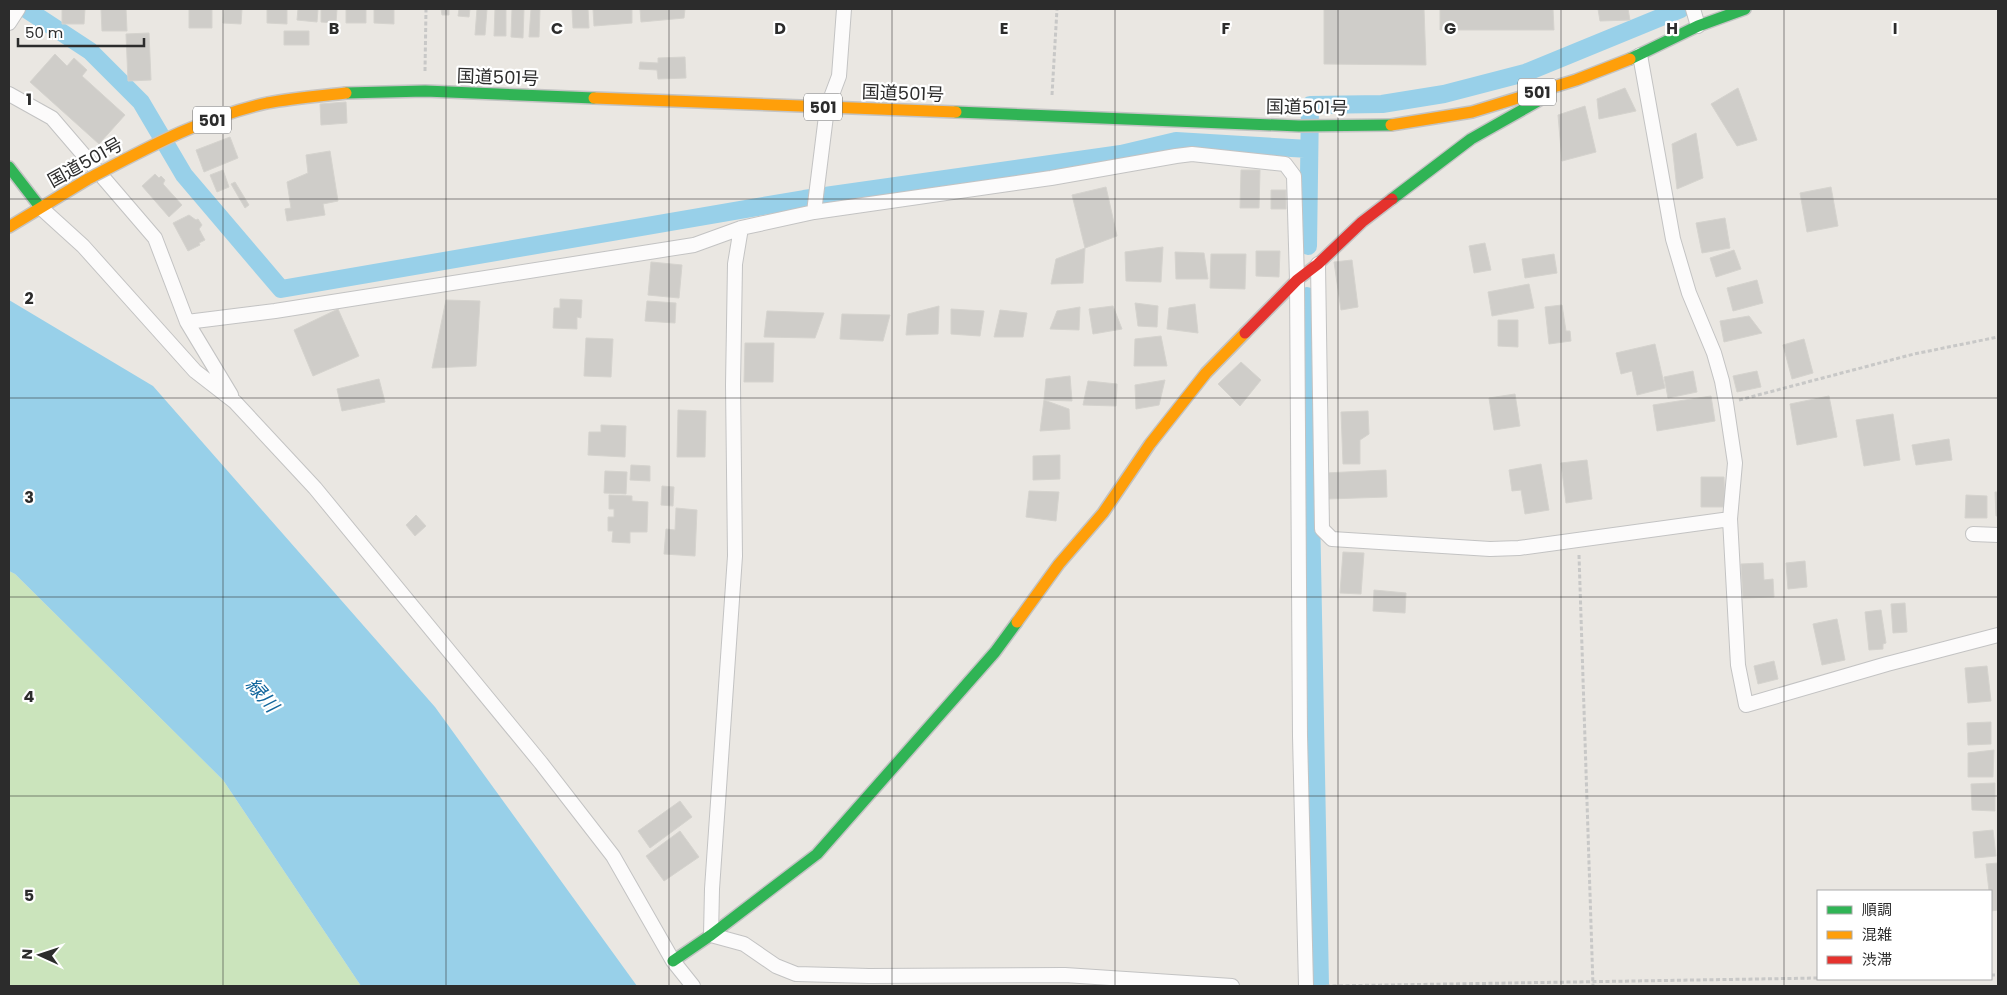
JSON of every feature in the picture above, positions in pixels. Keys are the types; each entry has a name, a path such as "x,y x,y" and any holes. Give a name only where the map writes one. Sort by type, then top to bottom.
{"main road":[{"name":"国道501号","path":"9,227 88,178 156,144 206,122 248,108 346,93 425,91 1299,126 1390,125 1472,112 1576,80 1640,56 1695,16 1745,9"},
{"path":"673,961 711,935 818,854 995,652 1059,564 1103,513 1150,444 1206,373 1297,280 1318,264 1362,222 1471,139 1576,80"},
{"path":"9,167 35,210"}],"street":[{"path":"815,203 827,108 838,76 844,9"},
{"path":"1640,56 1673,239 1689,293 1714,353 1726,403 1735,463 1730,519 1738,665 1746,706 1887,664 1998,635"},
{"path":"9,94 52,118 154,238 187,322 235,402"},
{"path":"187,322 275,311 694,245 815,203 1052,178 1192,154 1285,164 1294,176 1297,280 1300,736 1306,986"},
{"path":"35,210 83,246 195,371 235,402 315,488 547,771 613,856 673,961 693,986"},
{"path":"741,228 735,264 733,385 735,556 712,889 711,935 744,944 776,966 796,974 869,976 1065,975 1232,986"},
{"path":"1318,264 1322,529 1332,539 1490,549 1519,548 1730,519"},
{"path":"1972,534 1998,535"}],"path":[{"path":"425,91 426,9"},
{"path":"1050,115 1057,9"},
{"path":"1726,403 1914,354 1998,337"},
{"path":"1579,541 1593,986"},
{"path":"1326,986 1817,978"}],"green space":[{"path":"9,571 15,574 223,780 361,986 9,986"}],"water":[{"name":"緑川","path":"9,300 153,386 435,707 637,986 361,986 223,780 15,574 9,571"}],"building":[{"path":"62,9 85,9 84,24 62,24"},
{"path":"101,9 126,9 127,31 102,31"},
{"path":"189,9 212,9 212,28 189,28"},
{"path":"224,9 242,9 241,24 223,23"},
{"path":"267,9 287,9 287,24 267,23"},
{"path":"298,9 318,9 317,22 297,20"},
{"path":"321,9 337,9 336,23 321,22"},
{"path":"346,9 366,9 366,23 346,23"},
{"path":"374,9 394,9 394,24 374,23"},
{"path":"441,9 449,9 449,15 442,15"},
{"path":"459,9 470,9 469,17 458,16"},
{"path":"477,9 487,9 485,35 475,35"},
{"path":"495,9 506,9 506,36 494,36"},
{"path":"512,9 524,9 523,38 511,37"},
{"path":"531,9 540,9 539,37 529,37"},
{"path":"572,9 588,9 589,28 573,28"},
{"path":"593,9 632,9 632,23 594,26"},
{"path":"640,9 685,9 684,18 641,22"},
{"path":"1324,9 1424,9 1426,65 1324,64"},
{"path":"1440,9 1553,9 1554,30 1440,30"},
{"path":"1598,9 1628,9 1630,20 1600,21"},
{"path":"284,31 309,31 309,45 284,45"},
{"path":"149,33 151,80 128,81 126,34"},
{"path":"55,54 67,66 74,58 87,70 82,76 125,115 99,144 30,82"},
{"path":"685,57 686,78 658,79 657,70 639,69 640,62 658,63 658,58"},
{"path":"1625,88 1636,111 1599,119 1597,99"},
{"path":"1738,88 1757,140 1737,146 1711,104"},
{"path":"346,102 347,123 321,125 320,104"},
{"path":"1585,106 1596,152 1562,161 1558,115"},
{"path":"1696,133 1703,178 1677,189 1672,144"},
{"path":"230,137 238,158 204,172 196,150"},
{"path":"330,151 338,201 323,204 325,215 287,221 285,209 291,208 287,182 308,173 306,155"},
{"path":"223,170 229,187 217,192 210,175"},
{"path":"1241,170 1260,170 1259,208 1240,208"},
{"path":"155,174 165,180 163,184 182,205 169,217 142,186"},
{"path":"235,182 249,205 245,208 231,184"},
{"path":"1106,187 1117,236 1085,248 1072,195"},
{"path":"1831,187 1838,226 1807,232 1800,193"},
{"path":"1271,190 1286,190 1286,209 1271,209"},
{"path":"189,215 196,220 198,219 202,225 199,229 205,240 188,251 173,223"},
{"path":"1725,218 1730,248 1702,253 1696,223"},
{"path":"1485,243 1491,270 1474,273 1469,246"},
{"path":"1163,247 1161,282 1126,281 1125,252"},
{"path":"1085,248 1083,283 1051,284 1056,259"},
{"path":"1734,250 1741,269 1716,277 1710,258"},
{"path":"1256,251 1280,251 1279,277 1256,276"},
{"path":"1175,252 1204,253 1208,279 1176,279"},
{"path":"1211,254 1246,254 1245,289 1210,288"},
{"path":"1554,254 1557,273 1525,278 1522,259"},
{"path":"1352,260 1358,307 1341,310 1334,262"},
{"path":"651,262 682,265 679,298 648,295"},
{"path":"1757,280 1763,303 1733,311 1727,288"},
{"path":"1529,284 1534,308 1492,316 1488,292"},
{"path":"560,299 582,300 581,318 577,317 577,329 553,328 554,308 560,308"},
{"path":"446,300 480,301 476,366 432,368"},
{"path":"647,301 676,303 675,323 645,321"},
{"path":"1135,303 1158,306 1157,327 1138,326"},
{"path":"1195,304 1198,333 1167,329 1169,308"},
{"path":"1562,305 1566,331 1570,331 1571,341 1549,344 1545,307"},
{"path":"939,306 938,334 906,335 908,314"},
{"path":"1113,306 1122,329 1093,334 1089,309"},
{"path":"1080,307 1079,330 1050,329 1057,311"},
{"path":"338,309 359,356 313,376 294,330"},
{"path":"951,309 984,311 980,336 951,334"},
{"path":"1000,310 1027,313 1023,337 994,337"},
{"path":"767,311 824,313 815,338 764,337"},
{"path":"842,314 890,315 883,341 840,339"},
{"path":"1749,316 1762,333 1724,342 1720,321"},
{"path":"1498,320 1518,320 1518,347 1498,346"},
{"path":"1161,336 1167,366 1134,366 1135,339"},
{"path":"586,338 613,339 611,377 584,376"},
{"path":"1804,339 1813,373 1792,379 1783,345"},
{"path":"745,343 774,343 773,382 744,382"},
{"path":"1655,344 1665,388 1637,395 1632,371 1621,374 1616,353"},
{"path":"1241,362 1261,380 1240,406 1218,384"},
{"path":"1693,371 1697,392 1668,398 1664,377"},
{"path":"1757,371 1761,387 1737,392 1733,376"},
{"path":"1070,376 1072,401 1044,400 1046,379"},
{"path":"379,379 385,402 342,411 337,389"},
{"path":"1165,380 1159,405 1136,409 1135,385"},
{"path":"1088,381 1117,384 1116,406 1083,405"},
{"path":"1515,394 1520,426 1494,430 1489,398"},
{"path":"1711,396 1715,421 1657,431 1653,405"},
{"path":"1829,396 1837,437 1797,445 1790,404"},
{"path":"1044,400 1069,409 1070,429 1040,431"},
{"path":"678,410 706,411 705,457 677,457"},
{"path":"1368,411 1369,434 1360,440 1360,464 1343,464 1341,412"},
{"path":"1893,414 1900,460 1864,466 1856,420"},
{"path":"601,425 626,426 625,457 588,455 589,432 601,432"},
{"path":"1949,439 1952,460 1916,465 1912,445"},
{"path":"1060,455 1060,479 1033,480 1033,456"},
{"path":"1587,460 1592,499 1566,503 1561,463"},
{"path":"1541,464 1549,510 1525,514 1521,490 1512,491 1509,470"},
{"path":"631,465 650,466 650,481 630,480"},
{"path":"1386,470 1387,497 1327,499 1326,473"},
{"path":"605,471 627,472 626,494 604,493"},
{"path":"1701,477 1724,477 1725,507 1701,507"},
{"path":"662,486 674,487 673,506 661,505"},
{"path":"1029,491 1059,492 1056,521 1026,517"},
{"path":"1995,492 1998,492 1998,516 1996,516"},
{"path":"609,495 632,496 632,501 648,502 647,532 630,532 630,543 612,542 613,531 608,531 608,517 614,517 614,509 609,509"},
{"path":"1966,495 1987,496 1987,518 1965,518"},
{"path":"676,508 697,510 695,556 664,554 666,529 675,530"},
{"path":"416,515 426,526 415,536 406,525"},
{"path":"1343,552 1364,553 1361,594 1340,593"},
{"path":"1805,561 1807,587 1788,589 1786,563"},
{"path":"1763,563 1764,580 1773,579 1774,597 1743,598 1741,564"},
{"path":"1374,590 1406,593 1405,613 1373,611"},
{"path":"1905,603 1907,632 1893,633 1891,604"},
{"path":"1881,610 1886,643 1883,644 1883,649 1869,650 1865,612"},
{"path":"1837,619 1845,660 1822,665 1813,624"},
{"path":"1774,661 1778,679 1758,684 1754,666"},
{"path":"1987,666 1991,701 1968,703 1965,668"},
{"path":"1991,722 1991,744 1968,745 1967,723"},
{"path":"1994,750 1993,777 1968,777 1968,753"},
{"path":"1995,783 1995,811 1972,810 1971,784"},
{"path":"680,801 692,817 650,848 638,831"},
{"path":"1993,830 1996,856 1975,858 1973,832"},
{"path":"680,831 699,857 664,881 646,856"},
{"path":"1998,863 1998,910 1992,911 1992,890 1989,890 1986,864"}],"waterway":[{"path":"26,9 90,51 141,102 184,175 281,289 804,199 1121,154 1176,141 1309,149"},
{"path":"1308,246 1310,105 1382,104 1444,94 1525,73 1681,9"},
{"path":"1307,296 1320,986"}],"traffic: fast":[{"path":"1630,59 1698,26 1745,9"},
{"path":"346,93 425,91 594,98"},
{"path":"1392,199 1471,139 1547,96"},
{"path":"956,112 1299,126 1391,125"},
{"path":"9,167 40,207"},
{"path":"673,961 711,935 817,854 995,652 1017,622"}],"traffic: slow":[{"path":"1391,125 1472,112 1576,80 1630,59"},
{"path":"88,179 131,156 197,125 243,109 297,98 346,93"},
{"path":"594,98 956,112"},
{"path":"9,227 88,179"},
{"path":"1017,622 1059,564 1103,513 1150,444 1206,373 1245,333"}],"traffic: jam":[{"path":"1245,333 1297,280 1318,264 1362,222 1392,199"}]}
